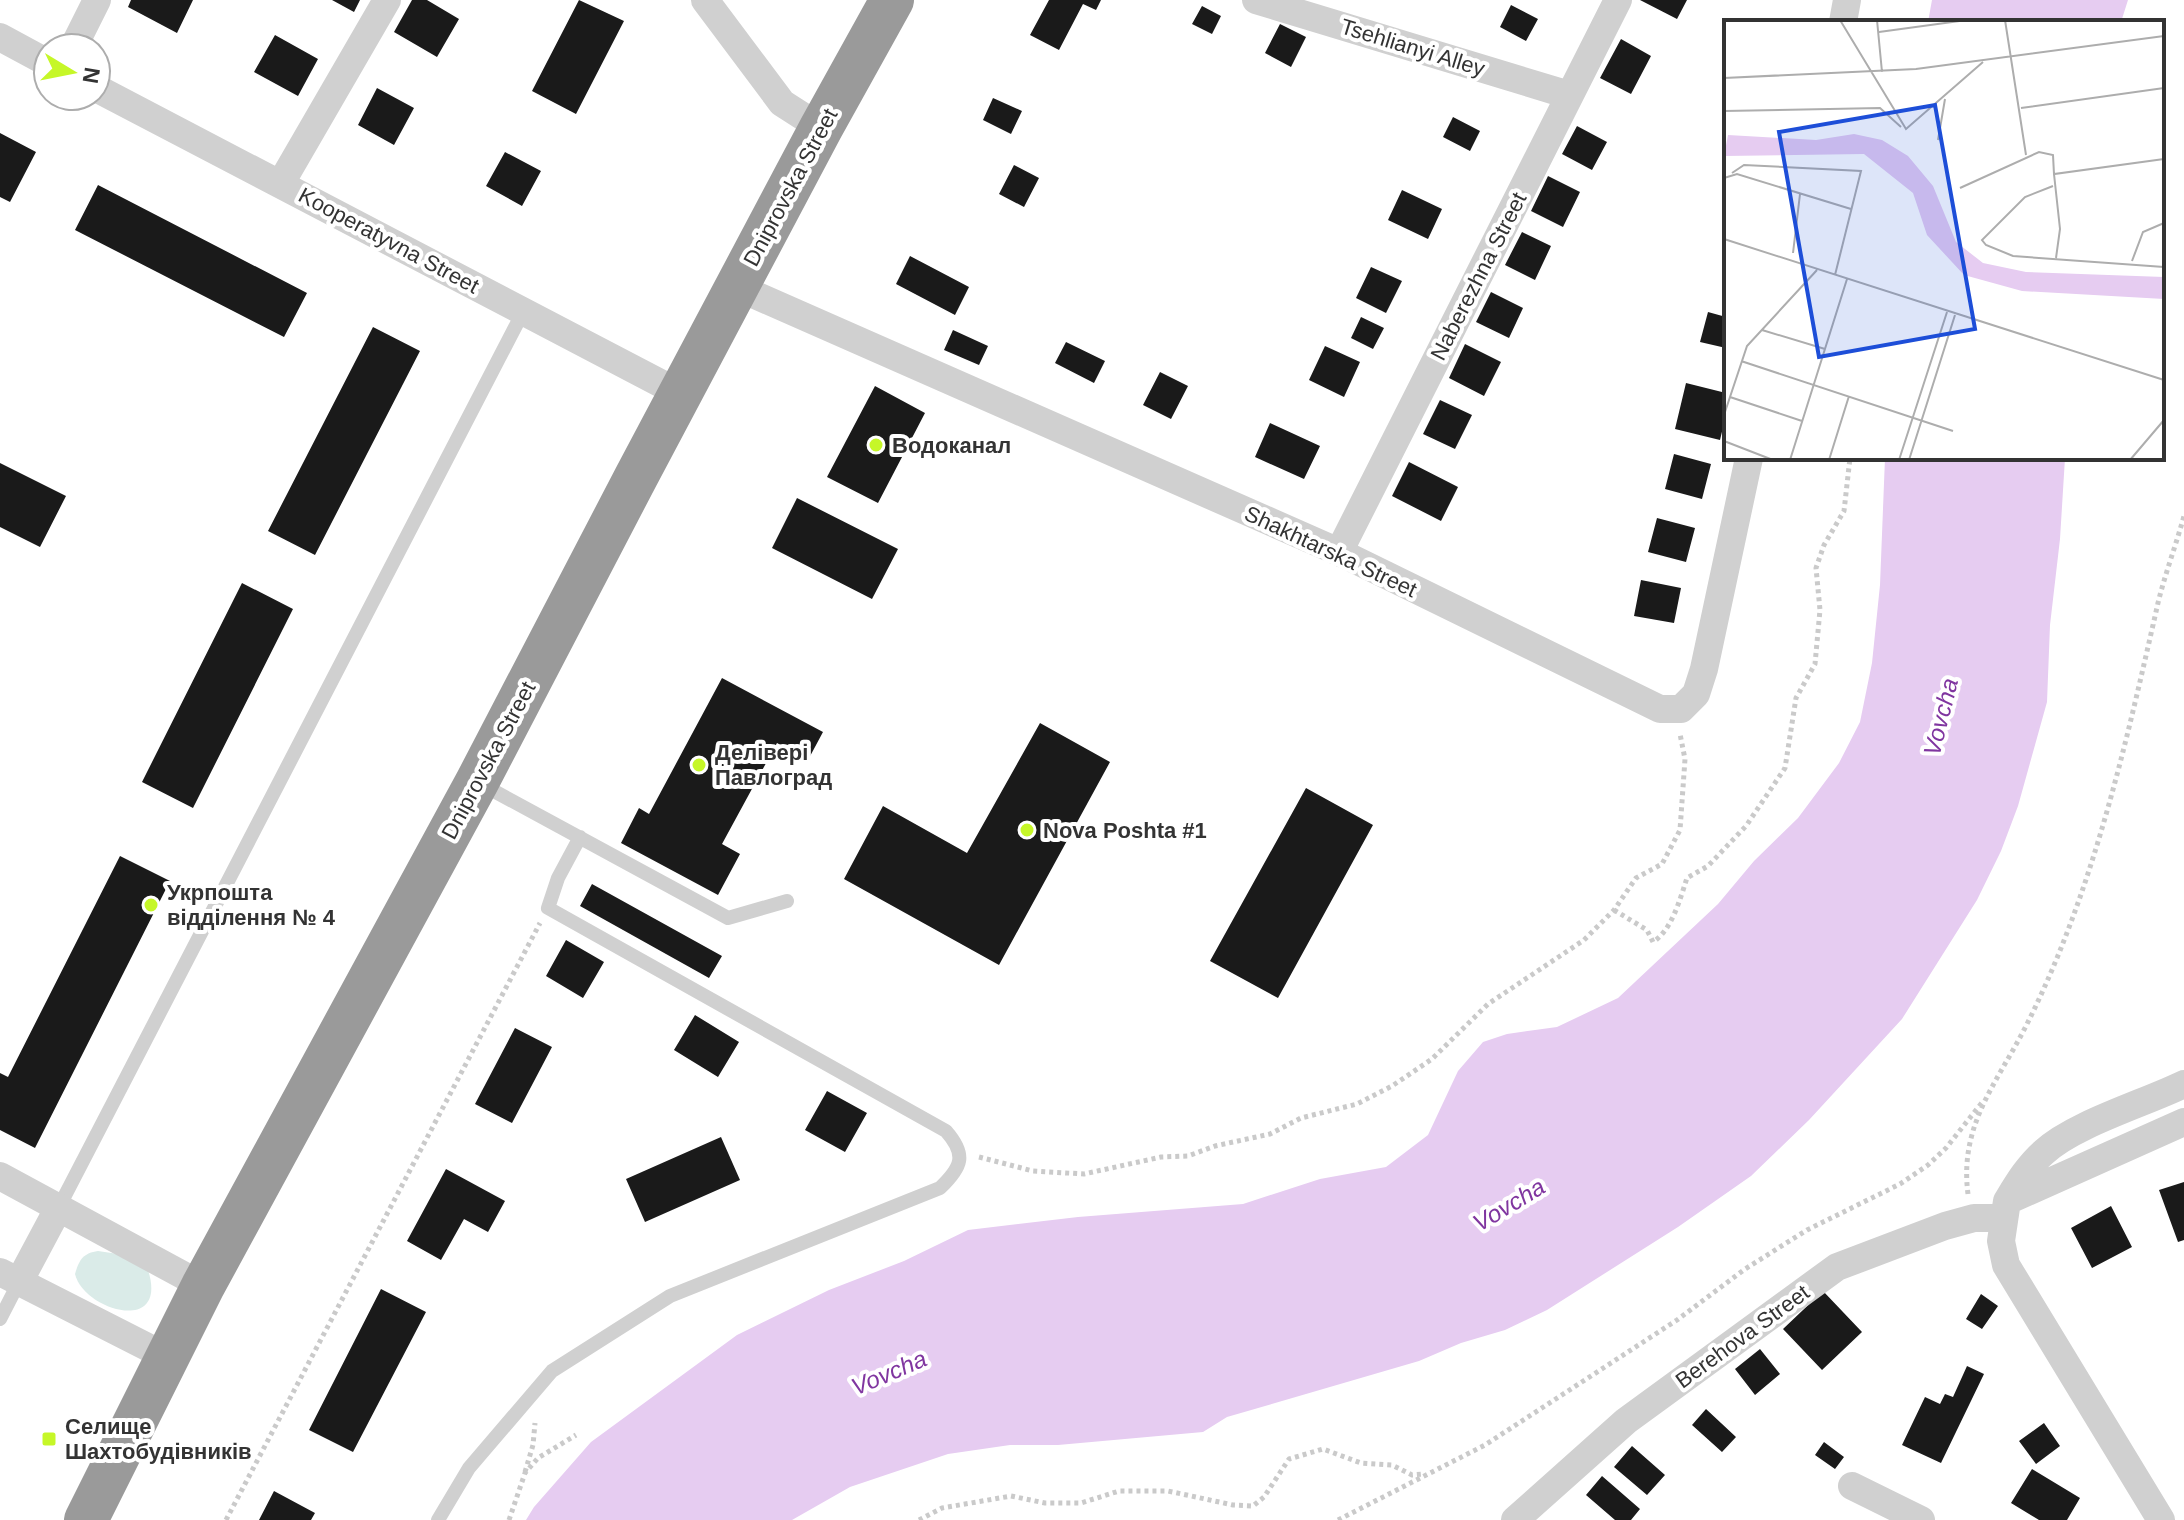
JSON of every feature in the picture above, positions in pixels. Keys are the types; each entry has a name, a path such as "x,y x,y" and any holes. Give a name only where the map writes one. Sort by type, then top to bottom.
{"highway":[{"name":"Dniprovska Street","path":"86,1520 203,1286 477,782 821,128 892,0"}],"street":[{"path":"81,32 97,0"},
{"path":"281,183 387,0"},
{"path":"705,0 782,103 821,128"},
{"name":"Tsehlianyi Alley","path":"1256,0 1569,95"},
{"name":"Naberezhna Street","path":"1339,552 1618,0"},
{"path":"1843,20 1847,0"},
{"path":"0,37 32,54"},
{"name":"Kooperatyvna Street","path":"112,96 681,394"},
{"name":"Shakhtarska Street","path":"737,287 1339,552 1660,709 1681,709"},
{"path":"1681,709 1696,694 1704,669 1749,460"},
{"path":"2161,1520 2006,1265 2001,1241 2005,1210 2022,1176 2045,1151 2065,1136 2184,1084"},
{"name":"Berehova Street","path":"1515,1520 1626,1421 1837,1267 1945,1226 2005,1210 2184,1122"},
{"path":"0,1176 203,1286"},
{"path":"59,1207 10,1277 167,1357"},
{"path":"1852,1486 1921,1520"}],"lane":[{"path":"59,1207 523,312"},
{"path":"477,782 728,918 787,901"},
{"path":"438,1520 469,1468 552,1371 670,1296 940,1188 954,1175 960,1161 958,1145 946,1131 548,908 558,878 580,837"},
{"path":"0,1319 10,1277"}],"path":[{"path":"1614,910 1647,930 1653,942 1659,938 1678,907 1687,878 1708,866 1746,826 1785,768 1796,698 1815,664 1820,610 1816,568 1824,545 1844,511 1850,460"},
{"path":"1338,1520 1499,1436 1677,1320 1745,1269 1807,1230 1900,1184 1946,1148 1984,1100 2018,1041 2045,988 2094,858 2144,672 2159,600 2184,516"},
{"path":"958,1145 972,1155 1000,1164 1033,1171 1084,1174 1161,1157 1188,1156 1215,1146 1270,1134 1301,1118 1357,1104 1392,1086 1432,1059 1488,1004 1584,940 1614,910 1636,878 1662,864 1680,830 1685,759 1680,733 1681,709"},
{"path":"226,1520 548,908"},
{"path":"1974,1218 1968,1191 1968,1145 1984,1100"},
{"path":"509,1520 533,1445 536,1412 531,1397"},
{"path":"525,1473 538,1458 576,1435"},
{"path":"919,1520 942,1508 1011,1496 1045,1503 1081,1503 1119,1491 1168,1491 1233,1505 1253,1506 1264,1497 1289,1459 1323,1449 1361,1463 1392,1465 1412,1475 1427,1474"}],"shaded area":[{"path":"98,1251 118,1254 148,1270 151,1290 147,1303 137,1310 123,1310 93,1298 82,1287 75,1274 78,1265 85,1255"}],"water":[{"path":"1932,0 2128,0 2122,20 1928,20"},
{"name":"Vovcha","path":"1885,460 2065,460 2050,625 2047,702 2018,806 2001,851 1977,900 1902,1019 1809,1120 1751,1176 1678,1227 1547,1310 1505,1330 1461,1343 1419,1361 1227,1417 1203,1432 1058,1445 1010,1445 948,1454 850,1487 792,1520 526,1520 591,1442 737,1335 829,1290 904,1261 968,1230 1078,1217 1243,1204 1320,1179 1386,1167 1428,1135 1458,1071 1483,1042 1507,1034 1557,1027 1618,998 1718,904 1754,861 1798,818 1839,763 1860,722 1872,663 1880,585"}],"building":[{"path":"131,0 193,0 177,33 128,7"},
{"path":"332,0 360,0 354,12"},
{"path":"412,0 427,0 459,19 437,57 394,32"},
{"path":"579,0 624,21 576,114 532,91"},
{"path":"1049,0 1101,0 1096,10 1083,4 1059,50 1030,35"},
{"path":"1640,0 1687,0 1677,19"},
{"path":"1511,5 1538,19 1526,41 1500,27"},
{"path":"1202,6 1221,16 1212,34 1192,24"},
{"path":"1280,24 1306,37 1291,67 1265,53"},
{"path":"275,35 318,59 298,96 254,72"},
{"path":"1621,39 1651,56 1631,94 1600,78"},
{"path":"377,88 414,108 394,145 358,125"},
{"path":"993,98 1022,111 1011,134 983,120"},
{"path":"1453,117 1480,131 1470,151 1443,137"},
{"path":"1577,126 1607,142 1592,170 1562,154"},
{"path":"0,133 36,152 10,202 0,197"},
{"path":"505,152 541,171 522,206 486,186"},
{"path":"1014,165 1039,178 1024,207 999,194"},
{"path":"1548,176 1580,192 1563,227 1531,211"},
{"path":"98,185 307,293 284,337 75,230"},
{"path":"1402,190 1442,209 1428,239 1388,220"},
{"path":"1522,232 1551,246 1535,280 1505,265"},
{"path":"910,256 969,287 955,315 896,284"},
{"path":"1371,267 1402,281 1386,313 1356,298"},
{"path":"1491,292 1523,308 1509,338 1476,322"},
{"path":"1708,312 1724,316 1724,348 1700,342"},
{"path":"1361,317 1384,328 1373,349 1351,338"},
{"path":"373,327 420,351 315,555 268,531"},
{"path":"953,330 988,346 979,365 944,350"},
{"path":"1066,342 1105,361 1094,383 1055,363"},
{"path":"1465,344 1501,362 1484,396 1449,378"},
{"path":"1325,346 1360,362 1344,397 1309,380"},
{"path":"1160,372 1188,386 1171,419 1143,405"},
{"path":"1686,383 1724,392 1724,423 1720,440 1675,429"},
{"name":"Водоканал","path":"875,386 925,413 878,503 827,477"},
{"path":"1440,400 1472,415 1455,449 1423,434"},
{"path":"1270,423 1320,446 1304,479 1255,457"},
{"path":"1674,454 1711,464 1702,499 1665,489"},
{"path":"1409,462 1458,487 1441,521 1392,496"},
{"path":"0,463 66,496 40,547 0,527"},
{"path":"797,498 898,549 872,599 772,548"},
{"path":"1657,518 1695,528 1686,562 1648,552"},
{"path":"1641,580 1681,588 1674,623 1634,616"},
{"path":"242,583 293,609 193,808 142,782"},
{"path":"722,678 823,732 808,760 777,743 722,844 740,854 718,895 621,843 639,808 649,814"},
{"name":"Nova Poshta #1","path":"1040,723 1110,762 999,965 844,879 883,806 967,853"},
{"path":"1306,788 1373,825 1278,998 1210,961"},
{"path":"120,856 170,881 35,1148 0,1130 0,1073 8,1077"},
{"path":"592,884 722,956 709,978 580,906"},
{"path":"566,940 604,962 583,998 546,976"},
{"path":"695,1015 739,1042 718,1077 674,1050"},
{"path":"515,1028 552,1047 512,1123 475,1104"},
{"path":"827,1091 867,1113 845,1152 805,1130"},
{"path":"721,1137 740,1180 645,1222 626,1179"},
{"path":"446,1169 505,1201 488,1232 464,1219 441,1260 407,1241"},
{"path":"2184,1182 2184,1240 2178,1242 2159,1190"},
{"path":"2111,1206 2132,1247 2092,1268 2071,1228"},
{"path":"381,1289 426,1312 353,1452 309,1430"},
{"path":"1823,1291 1862,1332 1822,1370 1783,1329"},
{"path":"1981,1294 1998,1306 1982,1329 1966,1319"},
{"path":"1760,1349 1780,1374 1755,1395 1735,1369"},
{"path":"1967,1366 1984,1374 1941,1463 1902,1445 1925,1397 1940,1404 1945,1394 1953,1397"},
{"path":"1706,1409 1736,1437 1722,1452 1692,1425"},
{"path":"2044,1423 2060,1446 2036,1464 2019,1441"},
{"path":"1824,1442 1844,1457 1835,1469 1815,1455"},
{"path":"1632,1446 1665,1475 1647,1495 1614,1467"},
{"path":"2032,1469 2080,1498 2067,1520 2039,1520 2011,1503"},
{"path":"1602,1476 1640,1509 1631,1520 1615,1520 1586,1495"},
{"path":"274,1491 315,1513 311,1520 259,1520"}],"place":[{"name":"Водоканал","path":"876,445"},
{"name":"Делівері Павлоград","path":"699,765"},
{"name":"Nova Poshta #1","path":"1027,830"},
{"name":"Укрпошта відділення № 4","path":"151,905"},
{"name":"Селище Шахтобудівників","path":"49,1439"}]}
